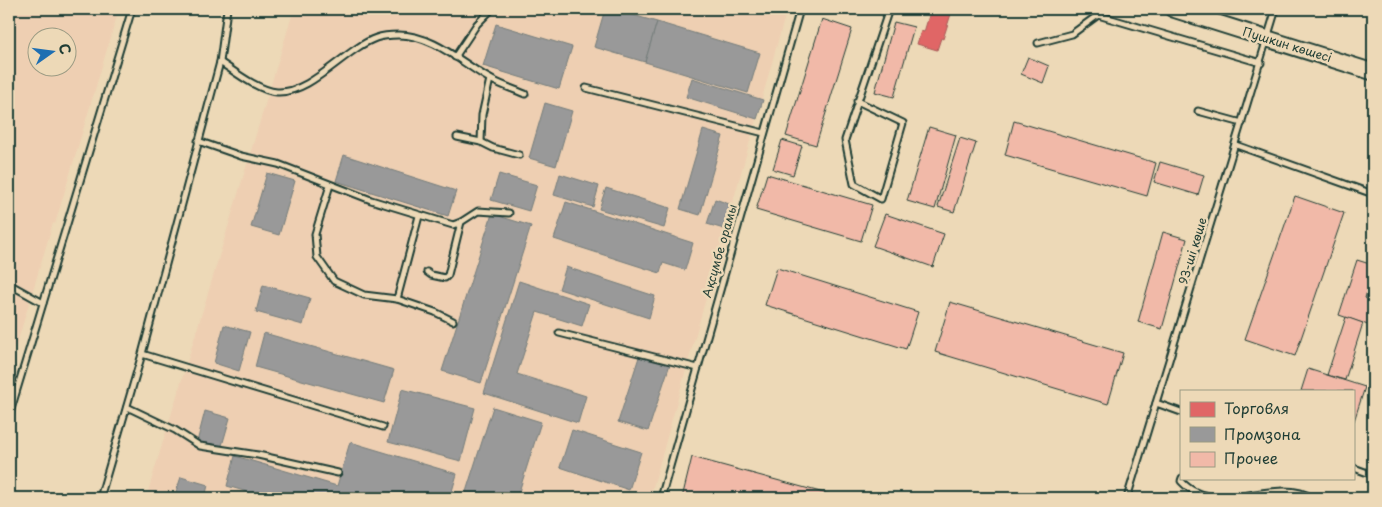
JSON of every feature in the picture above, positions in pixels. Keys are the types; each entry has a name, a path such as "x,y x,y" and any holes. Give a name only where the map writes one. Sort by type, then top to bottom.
{"main road":[{"name":"Пушкин көшесі","path":"1173,9 1373,72"}],"lane":[{"path":"9,416 132,9"},
{"path":"100,498 142,354 220,62 226,9"},
{"path":"455,57 477,24 492,9"},
{"name":"Ақсүмбе орамы","path":"660,498 800,9"},
{"path":"857,101 903,123 881,199 854,184 845,140 857,101 889,9"},
{"name":"93-ші көше","path":"1127,498 1276,9"},
{"path":"1038,42 1072,34 1098,15 1260,63"},
{"path":"220,62 259,86 276,92 292,91 320,76 349,54 376,38 399,35 426,39 490,79 525,94"},
{"path":"481,142 482,115 490,79"},
{"path":"586,88 764,133"},
{"path":"1198,111 1242,123"},
{"path":"457,137 481,142 493,148 519,155"},
{"path":"198,141 241,156 278,164 330,185 419,216 453,225 461,222 478,210 509,213"},
{"path":"1236,145 1373,194"},
{"path":"330,185 316,234 318,257 334,281 364,295 397,299 435,312 453,321"},
{"path":"397,299 419,216"},
{"path":"427,272 431,275 445,278 448,275 461,222"},
{"path":"9,284 43,302"},
{"path":"559,333 698,368"},
{"path":"142,354 384,427"},
{"path":"1156,403 1180,412"},
{"path":"127,407 175,430 200,446 258,455 338,473"},
{"path":"1354,468 1373,475"},
{"path":"1181,480 1188,489 1198,495 1217,498"},
{"path":"1231,498 1275,492 1305,494 1311,498"}],"shaded area":[{"path":"9,9 119,9 55,224 53,223 16,347 9,344"},
{"path":"294,9 472,9 486,13 488,9 787,9 650,498 146,498"}],"building: Торговля":[{"path":"931,9 951,14 943,39 941,38 937,50 917,44 921,31 924,32"}],"building: Промзона":[{"path":"605,9 612,9 657,22 645,62 594,47"},
{"path":"657,22 760,53 748,93 645,62"},
{"path":"496,24 572,47 559,89 483,66"},
{"path":"692,78 763,100 757,119 686,97"},
{"path":"545,103 572,111 556,166 529,158"},
{"path":"703,130 723,136 700,215 680,209"},
{"path":"344,155 456,191 448,216 336,181"},
{"path":"267,173 295,181 279,235 251,227"},
{"path":"499,174 537,185 529,211 491,200"},
{"path":"560,174 599,186 593,207 554,195"},
{"path":"606,188 670,208 664,228 599,209"},
{"path":"715,199 732,205 724,229 707,224"},
{"path":"566,202 693,243 685,270 663,263 660,273 554,239"},
{"path":"492,214 531,226 481,383 442,371"},
{"path":"566,267 655,296 649,318 559,289"},
{"path":"519,281 589,304 582,326 537,312 517,374 586,396 578,423 484,393"},
{"path":"263,285 310,298 303,325 256,312"},
{"path":"224,325 250,332 239,371 214,363"},
{"path":"264,333 394,370 384,403 255,367"},
{"path":"640,354 670,364 648,431 618,422"},
{"path":"402,389 475,408 461,461 388,442"},
{"path":"493,407 541,422 517,498 464,498"},
{"path":"205,411 230,418 221,449 197,442"},
{"path":"572,430 641,452 629,490 560,467"},
{"path":"350,442 457,474 450,498 268,498 227,486 235,456 337,486"},
{"path":"181,477 208,485 205,498 174,498"}],"building: Прочее":[{"path":"822,19 852,29 816,145 786,136"},
{"path":"894,22 914,27 894,97 875,92"},
{"path":"1028,57 1049,66 1043,83 1021,74"},
{"path":"1014,121 1156,163 1147,196 1005,155"},
{"path":"929,127 956,135 935,209 907,201"},
{"path":"960,138 976,143 954,212 938,207"},
{"path":"782,140 802,146 793,175 773,169"},
{"path":"1160,162 1204,175 1198,195 1154,182"},
{"path":"767,174 872,205 861,241 756,210"},
{"path":"1295,196 1344,213 1295,356 1245,339"},
{"path":"885,214 944,234 933,267 873,246"},
{"path":"1163,232 1187,239 1162,329 1138,322"},
{"path":"1357,260 1373,265 1373,286 1369,285 1365,298 1373,301 1373,309 1368,325 1339,315"},
{"path":"777,268 918,312 906,349 765,305"},
{"path":"950,302 1123,353 1108,404 935,352"},
{"path":"1346,317 1363,323 1345,380 1327,375"},
{"path":"1308,369 1365,387 1354,421 1354,390 1301,390"},
{"path":"692,457 835,496 834,498 682,498"}]}
